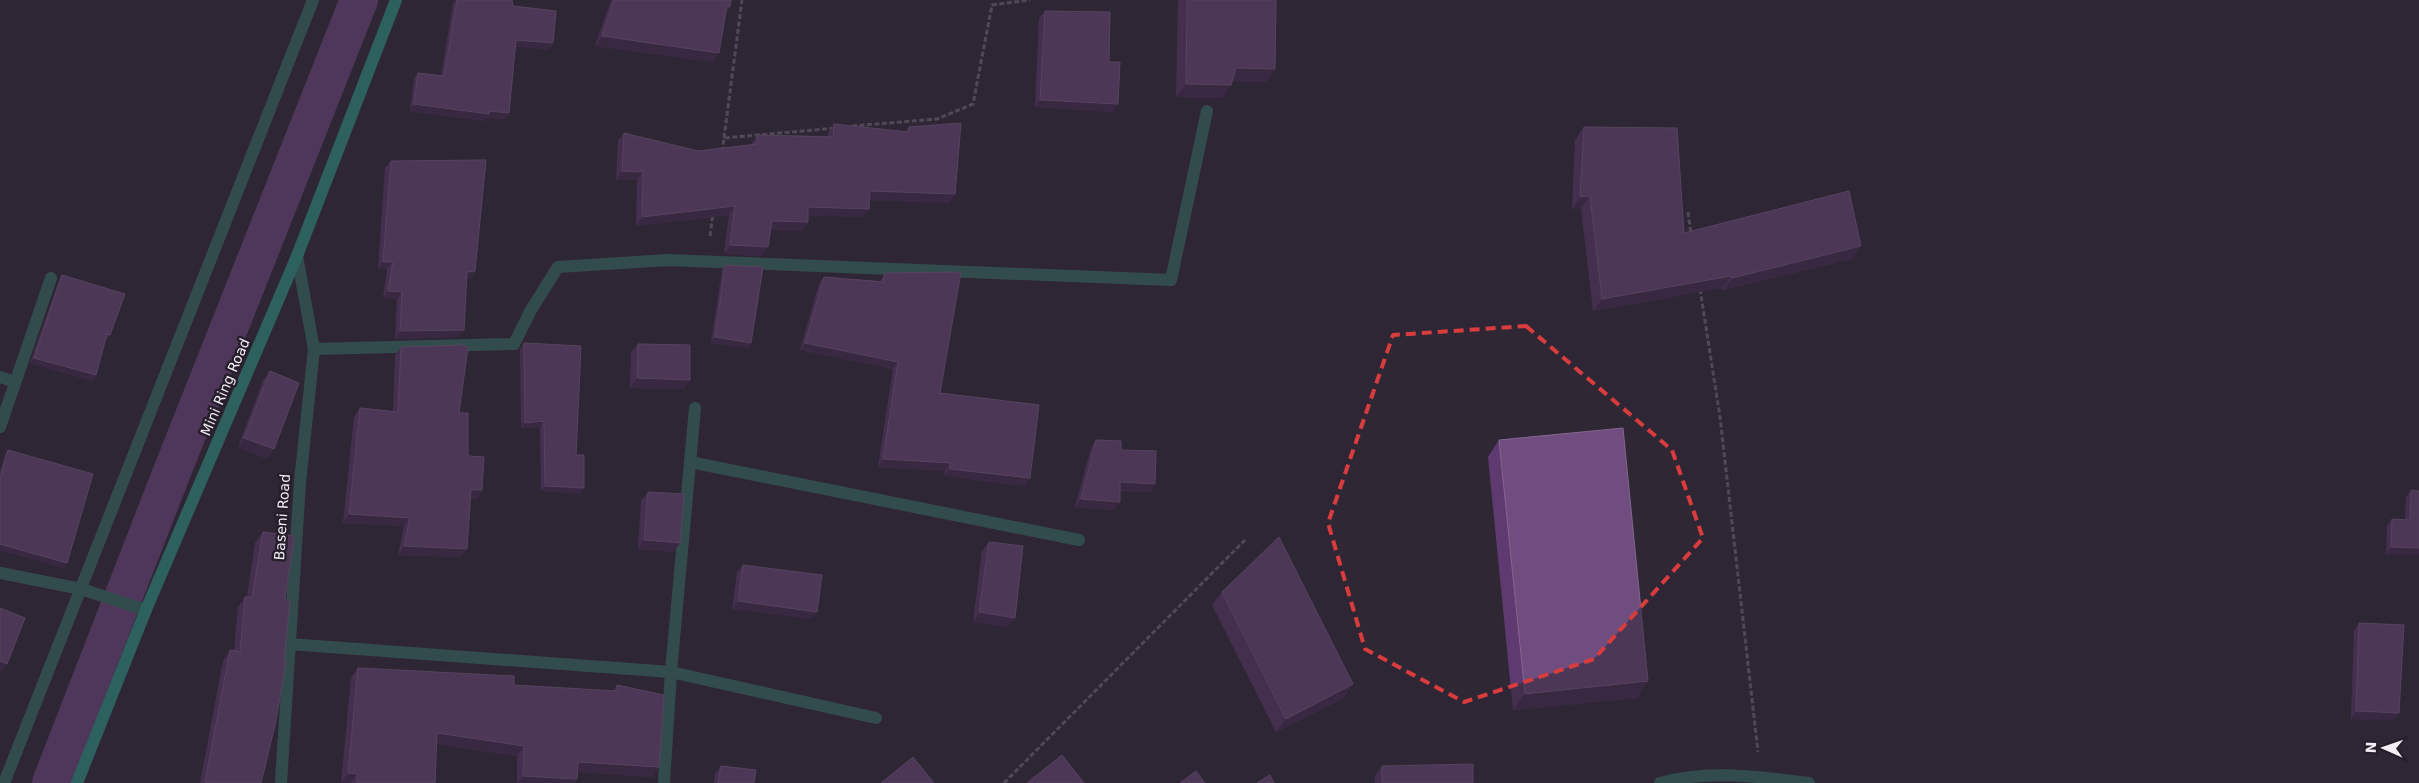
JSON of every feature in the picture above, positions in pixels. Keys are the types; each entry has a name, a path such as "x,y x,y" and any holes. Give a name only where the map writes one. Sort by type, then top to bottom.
{"main road":[{"name":"Mini Ring Road","path":"77,783 146,611 297,256 396,0"}],"street":[{"path":"4,783 313,0"},
{"path":"314,349 514,344 531,310 558,267 668,260 1171,280 1207,111"},
{"name":"Baseni Road","path":"282,783 288,644 300,482 314,349 297,256"},
{"path":"0,427 51,278"},
{"path":"0,377 15,382"},
{"path":"664,783 671,672 694,408"},
{"path":"690,462 1079,540"},
{"path":"0,573 81,589 146,611"},
{"path":"288,644 671,672 876,718"},
{"path":"1660,783 1680,778 1738,774 1809,783"}],"path":[{"path":"722,157 742,0"},
{"path":"850,127 937,119 973,104 992,5 1030,0"},
{"path":"724,138 840,128"},
{"path":"706,262 714,204"},
{"path":"1688,212 1693,242"},
{"path":"1699,280 1720,417 1761,777"},
{"path":"1004,783 1245,540"}],"highlighted area":[{"path":"1526,326 1672,450 1703,538 1594,659 1464,702 1365,649 1328,523 1393,335"}],"building":[{"path":"457,0 512,0 513,6 556,11 553,43 516,40 509,113 489,111 489,114 414,104 418,73 444,76"},
{"path":"614,0 731,0 730,7 727,6 719,53 602,36"},
{"path":"1187,0 1276,0 1275,69 1236,68 1231,85 1186,84"},
{"path":"1045,11 1110,12 1109,62 1120,62 1118,104 1040,100"},
{"path":"961,123 955,194 870,191 869,209 808,207 808,222 772,221 768,247 730,245 735,206 642,217 643,172 622,171 624,133 698,151 757,144 757,135 833,137 834,124 908,132 909,127"},
{"path":"1584,127 1677,128 1684,233 1849,191 1861,246 1732,278 1731,276 1602,299 1590,196 1580,197"},
{"path":"486,160 475,271 467,272 464,330 400,331 402,292 388,291 393,262 383,262 391,161"},
{"path":"725,265 763,267 751,343 715,337"},
{"path":"961,272 940,393 1039,405 1030,478 950,469 950,463 883,459 898,362 805,343 824,277 883,282 885,273"},
{"path":"62,275 125,294 110,335 107,334 96,375 34,358"},
{"path":"524,343 581,346 576,455 584,455 584,488 545,486 544,421 525,423"},
{"path":"638,344 690,345 690,380 637,378"},
{"path":"463,345 468,347 459,413 468,413 468,456 484,457 482,490 471,490 467,549 404,546 410,518 349,514 360,408 398,412 401,347"},
{"path":"270,371 299,383 274,449 244,438"},
{"path":"1623,428 1648,681 1525,694 1499,440"},
{"path":"1096,440 1121,441 1121,450 1156,451 1155,484 1120,482 1120,502 1081,499"},
{"path":"8,450 93,474 67,563 0,544 0,479"},
{"path":"2411,490 2419,491 2419,548 2391,547 2392,519 2410,520"},
{"path":"648,492 684,494 680,543 644,540"},
{"path":"263,532 294,536 285,600 290,600 284,660 286,660 276,721 261,783 205,782 230,650 240,652 245,597 252,597"},
{"path":"1279,537 1353,684 1286,719 1222,592"},
{"path":"989,542 1023,546 1015,618 979,612"},
{"path":"743,565 822,575 817,612 738,601"},
{"path":"0,608 25,618 7,664 0,661"},
{"path":"2359,623 2404,625 2399,713 2356,711"},
{"path":"358,668 514,676 514,685 617,691 617,685 664,695 659,767 578,762 577,779 523,776 524,746 437,733 435,783 357,783 357,774 348,773"},
{"path":"1062,755 1084,783 1027,783"},
{"path":"913,757 934,783 881,783"},
{"path":"1473,764 1473,783 1382,783 1382,766"},
{"path":"721,766 756,770 754,783 718,783"},
{"path":"1196,771 1205,783 1180,783"},
{"path":"1270,775 1274,783 1257,783"}],"waterway":[{"path":"51,783 359,0"}]}
